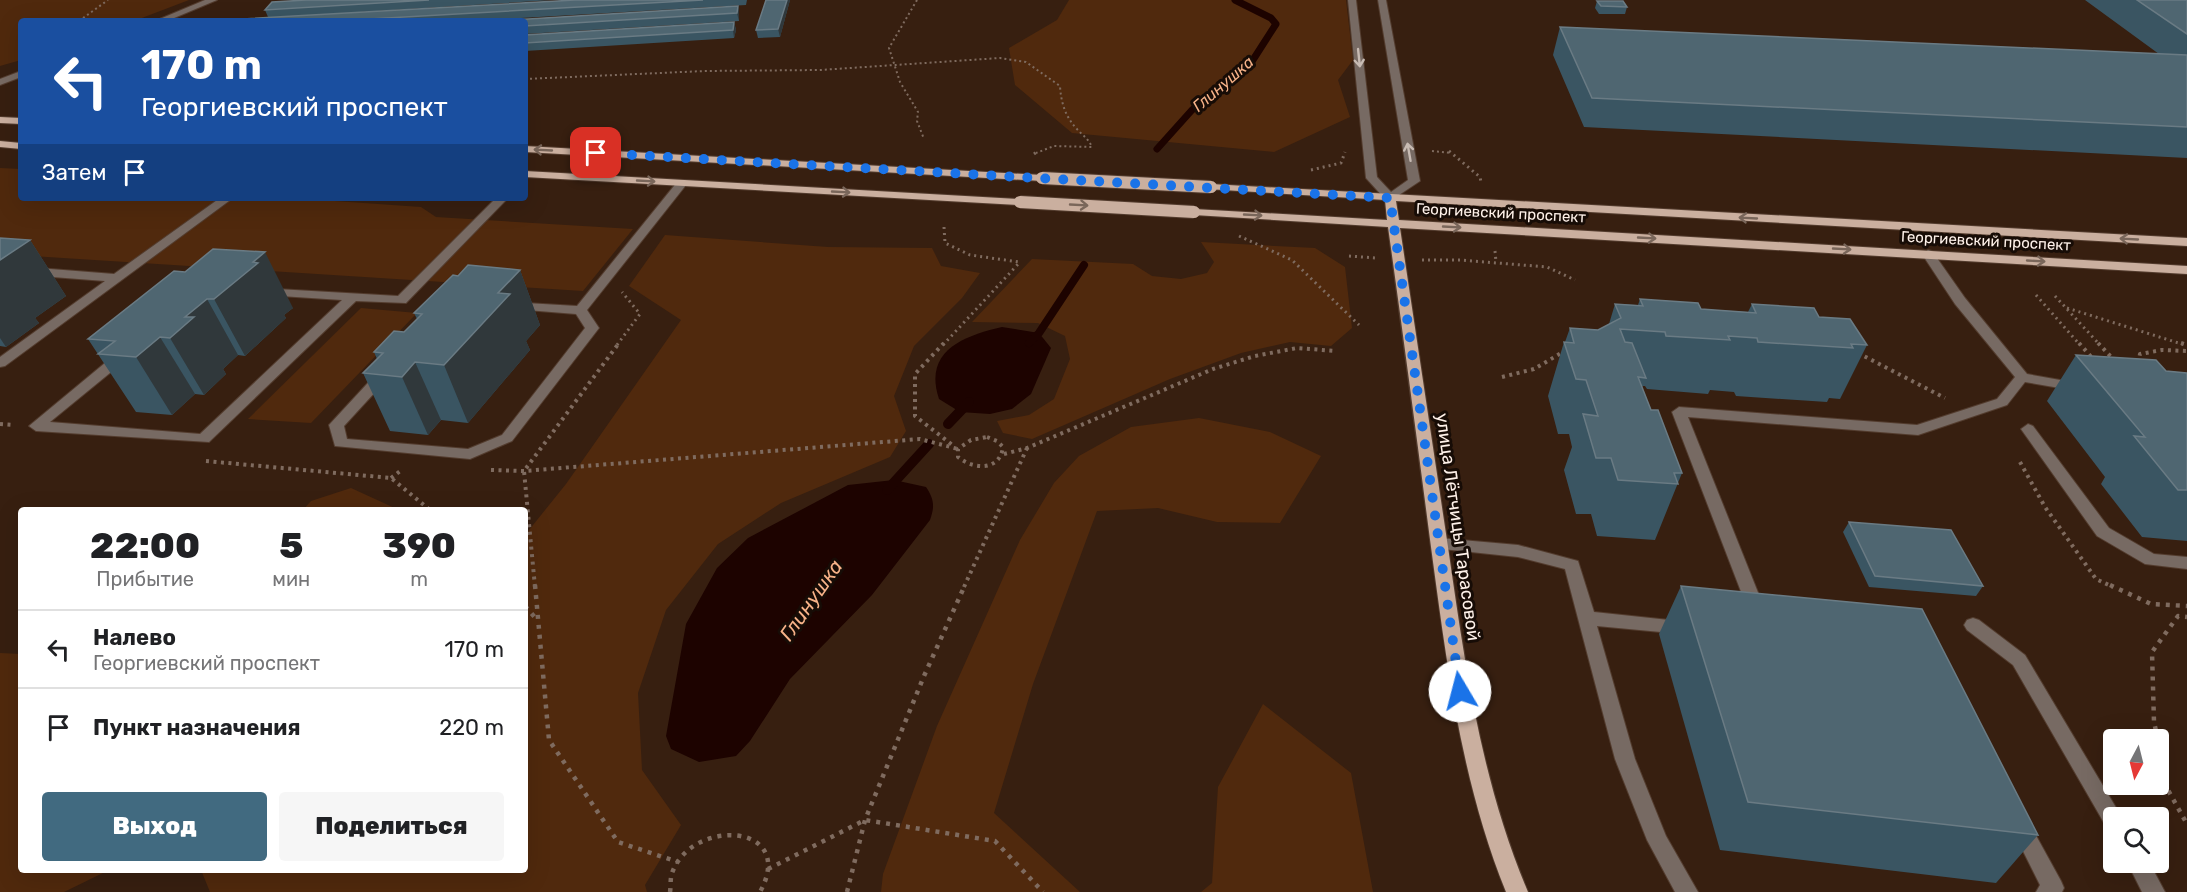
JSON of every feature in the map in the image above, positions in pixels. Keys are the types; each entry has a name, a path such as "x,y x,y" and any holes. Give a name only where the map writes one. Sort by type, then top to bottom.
{"main road":[{"path":"0,120 18,121"},
{"path":"0,144 18,146"},
{"name":"Георгиевский проспект","path":"528,149 2187,242"},
{"name":"Георгиевский проспект","path":"528,174 2187,270"},
{"name":"улица Лётчицы Тарасовой","path":"1390,198 1460,691 1471,748 1489,815 1517,892"}],"street":[{"path":"167,18 213,0"},
{"path":"1352,0 1372,178 1390,198 1414,181 1382,0"},
{"path":"0,82 18,75"},
{"path":"580,310 682,183"},
{"path":"0,363 223,201"},
{"path":"253,290 401,300 499,201"},
{"path":"1928,254 1960,301 2022,377 2092,390"},
{"path":"0,269 117,278"},
{"path":"135,345 36,426 204,439 354,296"},
{"path":"499,304 580,310"},
{"path":"394,365 336,425 340,443 470,454 507,438 592,328 580,310"},
{"path":"1761,623 1679,412 1918,430 2002,402 2022,377"},
{"path":"2028,429 2103,532 2151,560 2187,563"},
{"path":"1439,544 1518,551 1572,565 1625,759 1657,840 1687,892"},
{"path":"1587,618 1706,629"},
{"path":"1973,625 2019,660 2105,807"},
{"path":"2014,815 2053,888 2047,892"},
{"path":"2143,873 2154,892"}],"path":[{"path":"83,18 108,0"},
{"path":"917,0 889,48 892,64 904,91 918,112 917,121 924,139"},
{"path":"528,79 741,70 820,70 892,64 1017,59 1034,66 1060,86 1062,107 1074,127 1090,139 1092,147 1066,145 1039,150 1034,154"},
{"path":"944,227 945,243 970,255 1020,262 915,374 915,416 958,449"},
{"path":"1230,232 1292,260 1359,325"},
{"path":"1350,256 1496,262 1547,267 1575,280"},
{"path":"528,507 524,471 640,314 608,275"},
{"path":"2036,295 2099,366"},
{"path":"2055,296 2121,367"},
{"path":"2066,308 2187,345"},
{"path":"1004,454 1027,448 1224,366 1255,356 1297,348 1336,351"},
{"path":"1502,377 1534,369 1570,348"},
{"path":"2137,366 2140,354 2162,350 2187,351"},
{"path":"1858,353 1971,412"},
{"path":"987,437 1004,447 1004,454 998,462 975,467 964,463 958,457 958,449 965,442 987,437"},
{"path":"204,439 182,459 391,478 426,507"},
{"path":"524,471 920,439 958,449"},
{"path":"847,892 865,820 924,676 1027,448"},
{"path":"528,511 549,740 618,842 678,862"},
{"path":"528,609 539,622"},
{"path":"2155,729 2152,652 2178,616 2187,617"},
{"path":"2169,792 2187,824"},
{"path":"768,869 865,820 995,841 1043,892"},
{"path":"670,892 671,876 678,862 689,850 718,835 734,834 748,837 759,845 766,856 768,869 765,884 760,892"}],"shaded area":[{"path":"0,0 189,0 142,18 18,18 18,61 0,66"},
{"path":"1069,0 1346,0 1353,60 1338,80 1350,117 1274,152 1072,133 1015,85 1009,48 1057,20"},
{"path":"0,168 18,169 18,201 335,201 421,207 436,217 633,229 583,291 0,254"},
{"path":"665,235 828,247 932,248 941,266 980,273 962,298 914,346 894,396 906,431 890,457 781,503 718,544 666,610 638,693 642,770 681,825 645,885 647,892 210,892 202,873 528,873 528,531 566,484 681,320 629,286"},
{"path":"1201,242 1315,248 1345,267 1352,328 1331,346 1290,342 1241,353 1170,379 1032,439 1003,433 997,421 1029,415 1054,399 1070,359 1065,336 1038,323 972,322 1032,259 1133,264 1152,276 1181,279 1207,273 1214,262"},
{"path":"361,308 417,313 311,423 248,419"},
{"path":"1199,418 1270,432 1321,456 1280,523 1217,522 1158,508 1097,511 1033,684 994,813 1080,892 881,892 883,874 937,726 1020,540 1054,483 1079,456 1131,427"},
{"path":"351,488 392,507 306,507 311,501"},
{"path":"0,653 18,654 18,873 103,873 64,892 0,892"},
{"path":"1263,704 1351,773 1373,892 1201,892 1212,883 1218,787"}],"water":[{"path":"1002,327 1039,333 1051,348 1031,394 1012,409 990,414 960,412 939,399 936,382 937,369 942,357 950,348 973,335"},
{"path":"894,480 926,487 931,495 933,511 930,520 872,595 790,679 750,741 736,756 699,762 671,749 666,736 686,624 717,568 748,538 848,485"}],"building":[{"path":"429,0 265,10 272,2"},
{"path":"575,0 703,0 387,18 260,18"},
{"path":"766,0 787,0 778,29 756,30"},
{"path":"2137,0 2187,0 2187,34"},
{"path":"1597,1 1623,1 1627,7 1601,6"},
{"path":"738,6 737,13 528,26 528,19"},
{"path":"734,22 733,30 528,43 528,35"},
{"path":"1560,27 2187,55 2187,127 1592,98"},
{"path":"0,238 30,240 0,260"},
{"path":"213,249 265,252 253,262 258,263 214,299 207,299 185,317 194,317 170,338 160,337 136,357 98,354 115,341 88,339 174,271 185,272"},
{"path":"468,265 520,270 498,293 510,294 444,365 415,362 402,377 363,373 383,353 374,352 394,331 404,332 422,314 414,313 453,275 458,276"},
{"path":"1640,299 1698,303 1701,309 1756,313 1752,304 1814,308 1819,317 1850,319 1867,345 1851,344 1853,348 1758,342 1757,338 1728,336 1730,340 1666,336 1665,332 1620,329 1625,342 1632,343 1646,378 1638,377 1651,410 1658,410 1682,473 1674,473 1678,484 1618,480 1611,458 1596,458 1583,414 1598,416 1586,380 1576,379 1564,342 1574,343 1570,328 1598,330 1621,318 1615,304 1643,306"},
{"path":"2076,355 2156,360 2166,371 2187,373 2187,490 2178,490 2134,436 2145,437"},
{"path":"1849,522 1951,530 1983,586 1875,576"},
{"path":"1681,586 1922,609 2038,835 1748,802"}],"waterway":[{"name":"Глинушка","path":"1157,149 1192,110 1251,63 1276,24 1271,18 1235,0"},
{"name":"Глинушка","path":"1029,343 1039,333 1084,265"},
{"name":"Глинушка","path":"948,424 969,402"},
{"name":"Глинушка","path":"887,490 929,444"}],"route":[{"path":"596,153 1390,198 1460,691"}]}
